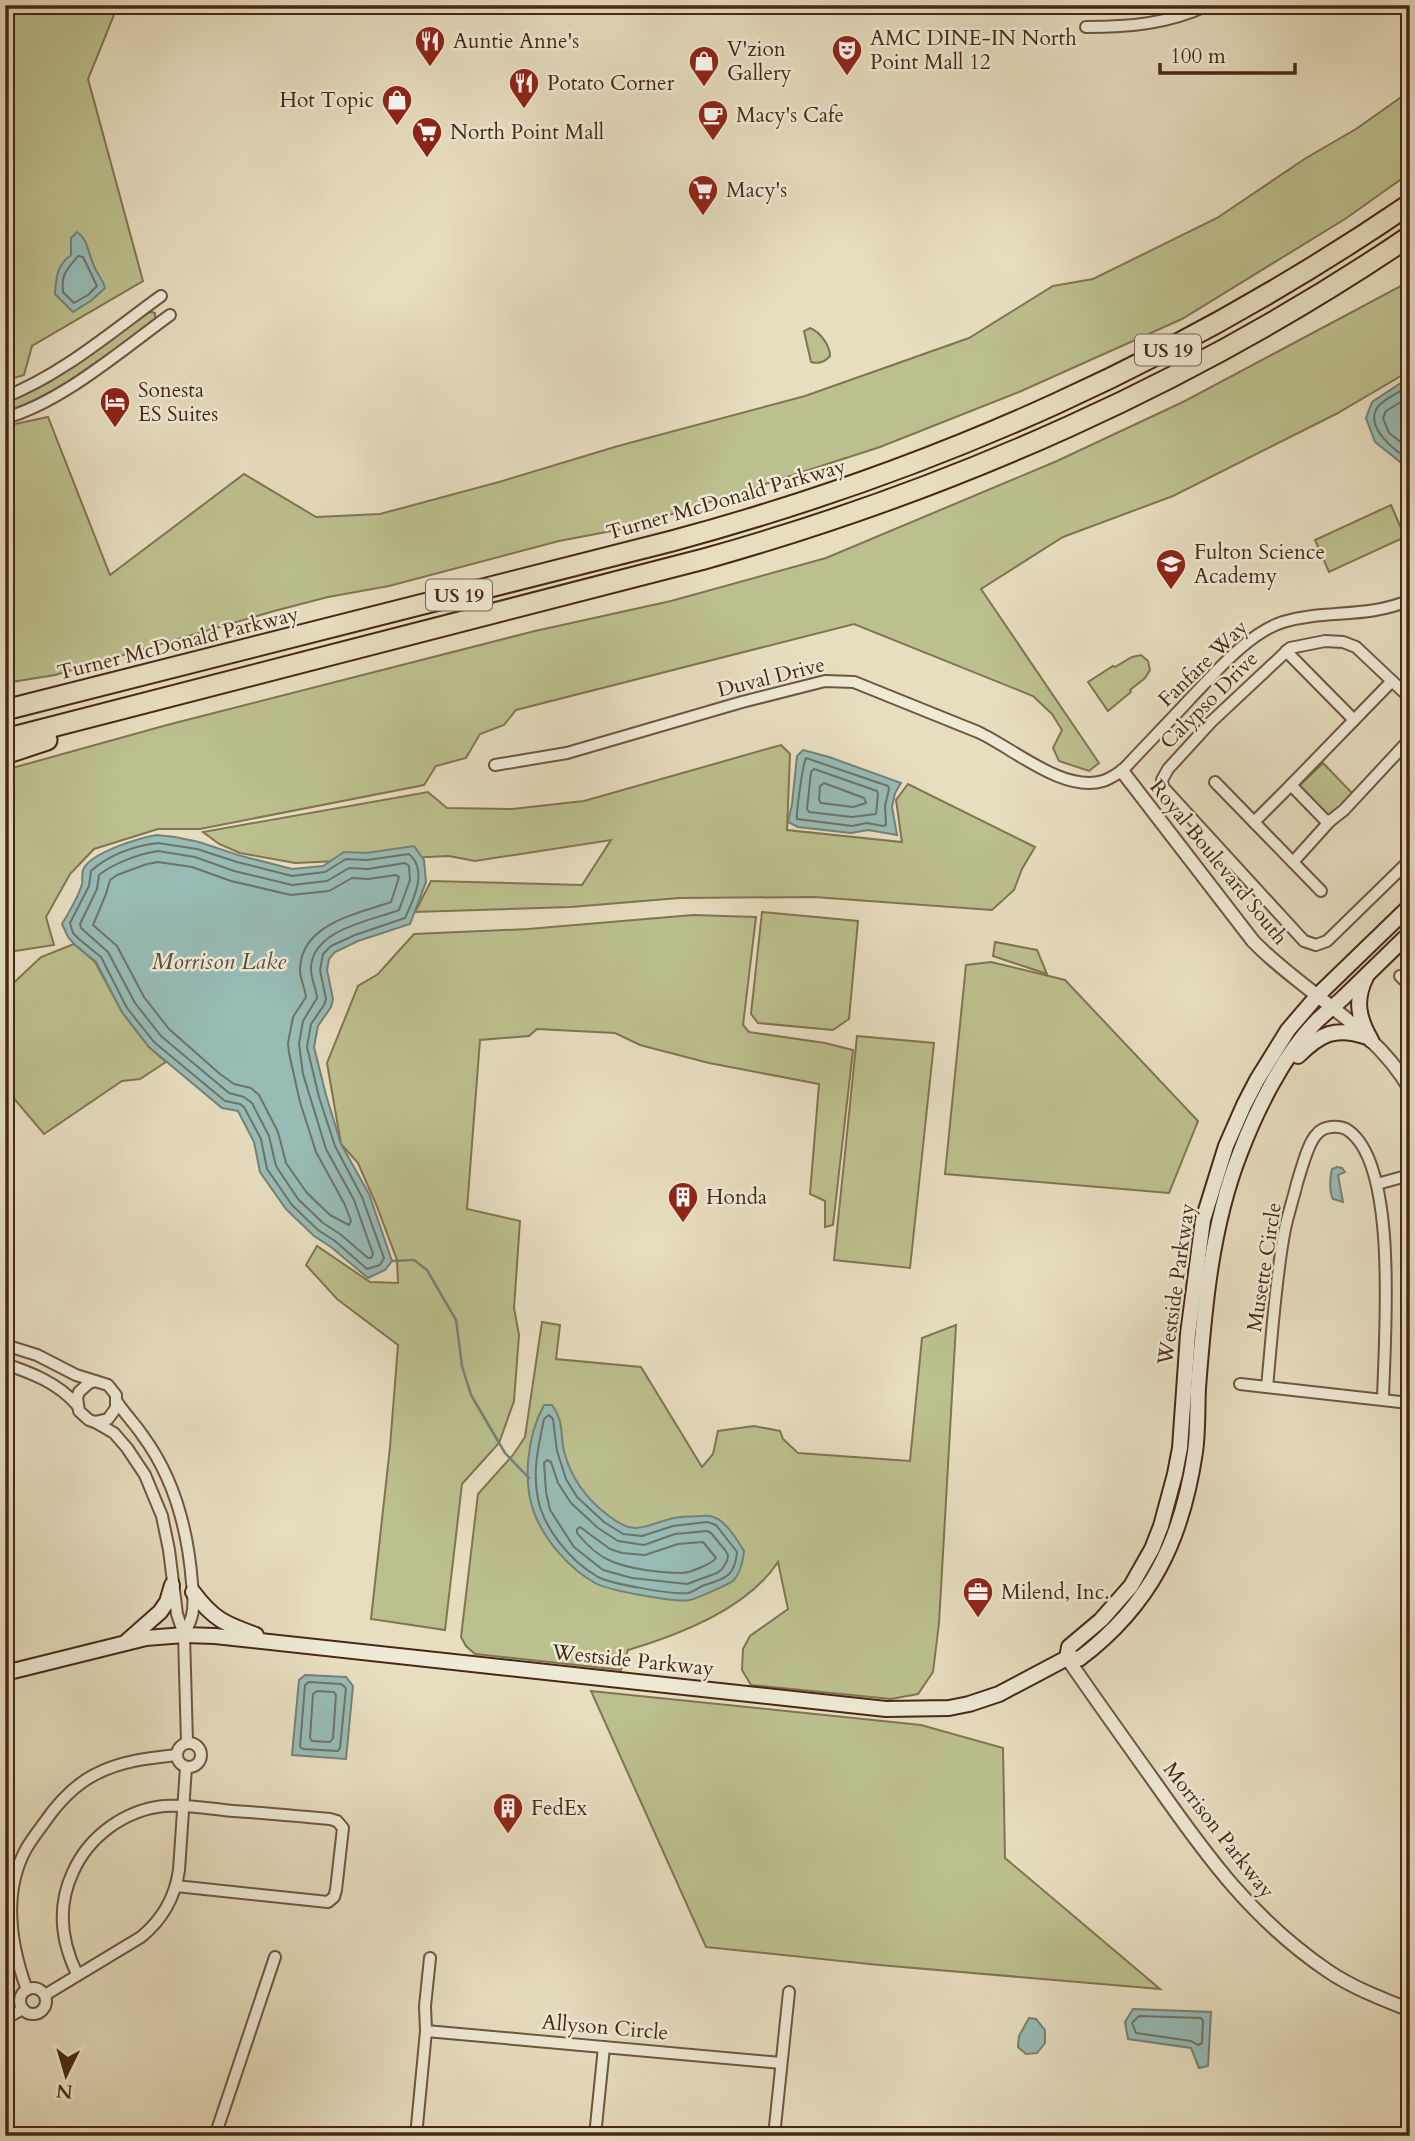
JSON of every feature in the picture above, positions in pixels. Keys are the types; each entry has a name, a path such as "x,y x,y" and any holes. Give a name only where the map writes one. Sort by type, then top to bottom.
{"highway":[{"name":"Turner McDonald Parkway","path":"5,710 671,541 768,514 861,483 1000,429 1136,367 1263,297 1410,204"},
{"name":"US 19","path":"5,739 704,559 872,507 1010,453 1145,391 1277,319 1410,236"},
{"path":"5,754 44,741 111,712"}],"main road":[{"name":"Westside Parkway","path":"1067,1658 1069,1647 1116,1605 1131,1586 1153,1549 1169,1501 1180,1448 1194,1275 1203,1220 1226,1146 1257,1080 1288,1030 1318,995 1410,906"},
{"name":"Westside Parkway","path":"184,1635 886,1709 921,1710 949,1708 983,1700 1067,1658 1079,1659 1128,1616 1161,1566 1176,1532 1195,1450 1203,1335 1218,1223 1240,1152 1275,1080 1314,1023 1410,933"},
{"path":"1367,975 1360,992 1358,1012 1369,1039"},
{"path":"1275,1080 1321,1036 1349,1032 1369,1039"},
{"path":"124,1643 160,1612 167,1602 172,1585"},
{"path":"192,1592 207,1611 230,1626 284,1644"},
{"path":"5,1673 146,1638 184,1635"}],"street":[{"path":"1086,7 1133,5"},
{"path":"1086,27 1164,21 1208,5"},
{"path":"5,397 61,368 161,296"},
{"path":"5,418 31,409 72,385 170,314"},
{"name":"Fanfare Way","path":"1122,771 1206,682 1249,641 1265,631 1282,622 1305,617 1379,611 1409,603"},
{"name":"Calypso Drive","path":"1410,698 1364,654 1343,642 1325,641 1290,648 1211,723 1168,769 1162,780 1163,787 1304,941 1316,945 1327,941 1410,860"},
{"path":"1286,651 1354,720"},
{"name":"Duval Drive","path":"495,765 578,751 742,702 825,681 841,680 855,682 978,732 1058,777 1076,782 1098,782 1122,771"},
{"path":"1254,822 1392,681"},
{"path":"1293,862 1410,739"},
{"name":"Royal Boulevard South","path":"1122,771 1253,941 1369,1039 1410,1089"},
{"path":"1215,782 1321,891"},
{"path":"1291,785 1325,820 1330,821"},
{"path":"1400,976 1410,986"},
{"name":"Musette Circle","path":"1267,1387 1284,1233 1303,1162 1317,1134 1328,1127 1342,1127 1356,1136 1363,1147 1377,1184 1386,1263 1383,1400"},
{"path":"1377,1184 1410,1175"},
{"path":"5,1345 37,1355 76,1375 102,1382 113,1389 117,1402 143,1436 161,1466 180,1510 189,1550 193,1614 184,1635"},
{"path":"5,1364 30,1372 58,1387 77,1405 83,1416 115,1434 145,1475 162,1516 177,1614 184,1635 187,1744"},
{"path":"77,1405 79,1392 95,1381"},
{"path":"1240,1384 1409,1403"},
{"path":"95,1422 108,1419 116,1409 117,1402"},
{"name":"Morrison Parkway","path":"1067,1658 1181,1820 1239,1895 1282,1936 1330,1972 1370,1994 1406,2006"},
{"path":"187,1744 198,1747 201,1757 198,1764 186,1767 179,1763 177,1755 180,1747 187,1744"},
{"path":"27,1990 16,1957 11,1920 16,1880 26,1849 58,1803 92,1776 112,1766 138,1759 177,1755"},
{"path":"45,1995 141,1937 167,1908 176,1886 186,1767"},
{"path":"77,1974 66,1949 62,1919 64,1898 76,1865 98,1837 124,1818 151,1808 183,1806 330,1819 340,1823 343,1833 336,1890 331,1901 176,1886"},
{"path":"215,2136 275,1957"},
{"path":"416,2136 430,1958"},
{"path":"27,1990 39,1990 45,1995"},
{"path":"27,1990 20,2001 23,2009 30,2014 39,2013 45,2007 45,1995"},
{"path":"774,2136 789,1992"},
{"path":"5,2019 23,2009"},
{"name":"Allyson Circle","path":"426,2031 781,2063"},
{"path":"595,2136 604,2047"}],"green space":[{"path":"5,5 118,5 88,79 143,281 32,346 24,375 5,381"},
{"path":"1410,91 1410,173 1345,219 1182,319 1019,392 880,447 617,530 559,541 389,586 328,597 55,675 5,683 5,426 48,417 110,575 244,474 316,517 380,514 805,396 969,338 1053,286 1093,279 1217,218"},
{"path":"1410,279 1410,374 1406,373 1336,414 1173,496 1063,537 981,589 1099,763 1089,771 1059,761 1053,748 1062,730 1052,714 1033,696 854,624 516,710 504,725 480,734 466,758 436,766 424,785 200,829 158,829 94,849 70,874 46,917 54,945 15,951 5,959 5,770 167,725 535,631 671,601 826,558 1057,461 1185,401"},
{"path":"146,313 155,313 155,320 83,371 26,404 5,412 5,402 48,383"},
{"path":"810,328 826,343 830,356 826,360 811,362 804,331"},
{"path":"1391,505 1405,537 1329,572 1315,540"},
{"path":"1141,655 1148,661 1150,670 1131,692 1108,711 1088,682 1113,666"},
{"path":"781,745 790,754 787,830 902,842 896,800 908,784 1035,847 1014,890 992,910 814,897 679,898 571,907 415,912 431,881 582,885 611,840 475,861 449,856 295,863 240,853 219,844 203,832 428,792 447,808 512,809 584,801"},
{"path":"1323,763 1353,794 1329,817 1299,786"},
{"path":"762,912 858,921 849,1019 833,1030 758,1023 751,1014"},
{"path":"693,915 756,917 743,1025 749,1032 825,1043 853,1050 833,1225 825,1227 825,1201 810,1194 819,1084 709,1063 640,1045 615,1033 537,1029 529,1036 480,1040 467,1209 520,1221 514,1308 519,1335 514,1401 499,1443 462,1484 445,1630 371,1619 398,1345 337,1299 306,1265 317,1246 370,1282 398,1283 397,1260 376,1204 358,1163 341,1144 327,1063 358,986 378,974 414,934 528,929"},
{"path":"995,942 1037,950 1047,974 993,956"},
{"path":"74,944 95,962 122,1012 149,1047 166,1062 140,1079 122,1081 44,1134 5,1088 5,991 41,957"},
{"path":"991,962 1065,980 1198,1121 1169,1193 945,1174 966,965"},
{"path":"857,1036 934,1043 910,1268 834,1260"},
{"path":"542,1322 560,1325 556,1359 641,1367 702,1467 713,1454 718,1431 754,1426 780,1431 783,1439 798,1453 910,1461 922,1338 956,1325 939,1623 933,1672 918,1694 891,1699 751,1685 742,1670 743,1649 750,1636 788,1609 778,1562 749,1593 711,1618 628,1650 621,1670 475,1654 466,1646 461,1637 478,1494 513,1455 525,1437"},
{"path":"591,1691 921,1725 1003,1748 1005,1858 1160,1989 706,1947"}],"water":[{"path":"77,232 86,243 105,288 73,312 55,294 58,272 71,255 71,238"},
{"path":"1407,379 1410,380 1410,467 1375,442 1366,418 1372,402"},
{"path":"803,750 901,783 895,793 892,807 897,835 868,830 851,833 798,827 788,822 797,756"},
{"name":"Morrison Lake","path":"157,835 199,842 292,869 323,866 344,852 366,853 414,846 424,860 426,882 410,924 358,941 335,952 329,959 327,970 333,999 331,1007 318,1026 314,1047 341,1144 369,1194 392,1261 385,1270 368,1278 314,1236 286,1209 260,1172 254,1142 238,1111 222,1108 149,1047 122,1012 96,962 68,937 62,924 78,894 83,870 89,862 117,847"},
{"path":"1337,1167 1345,1172 1338,1175 1343,1202 1333,1199 1331,1192 1332,1169"},
{"path":"544,1405 552,1405 556,1411 571,1471 580,1488 593,1503 619,1523 634,1528 677,1517 716,1518 731,1531 744,1551 740,1570 734,1580 690,1600 671,1600 602,1586 568,1562 552,1545 540,1525 529,1489 530,1445"},
{"path":"305,1675 346,1677 353,1686 346,1759 292,1755 299,1680"},
{"path":"1133,2009 1211,2012 1208,2066 1199,2068 1191,2048 1128,2039 1125,2022"},
{"path":"1029,2018 1036,2019 1045,2030 1045,2043 1037,2053 1026,2054 1018,2047 1019,2036"}],"waterway":[{"path":"392,1261 414,1260 427,1270 456,1320 462,1366 471,1395 505,1453 529,1478"}],"place":[{"name":"Auntie Anne's","path":"430,68"},
{"name":"AMC DINE-IN North Point Mall 12","path":"847,77"},
{"name":"V'zion Gallery","path":"704,88"},
{"name":"Potato Corner","path":"524,110"},
{"name":"Hot Topic","path":"397,127"},
{"name":"Macy's Cafe","path":"713,142"},
{"name":"North Point Mall","path":"427,159"},
{"name":"Macy's","path":"703,217"},
{"name":"Sonesta ES Suites","path":"115,429"},
{"name":"Fulton Science Academy","path":"1171,591"},
{"name":"Honda","path":"683,1224"},
{"name":"Milend, Inc.","path":"978,1619"},
{"name":"FedEx","path":"508,1835"}]}
